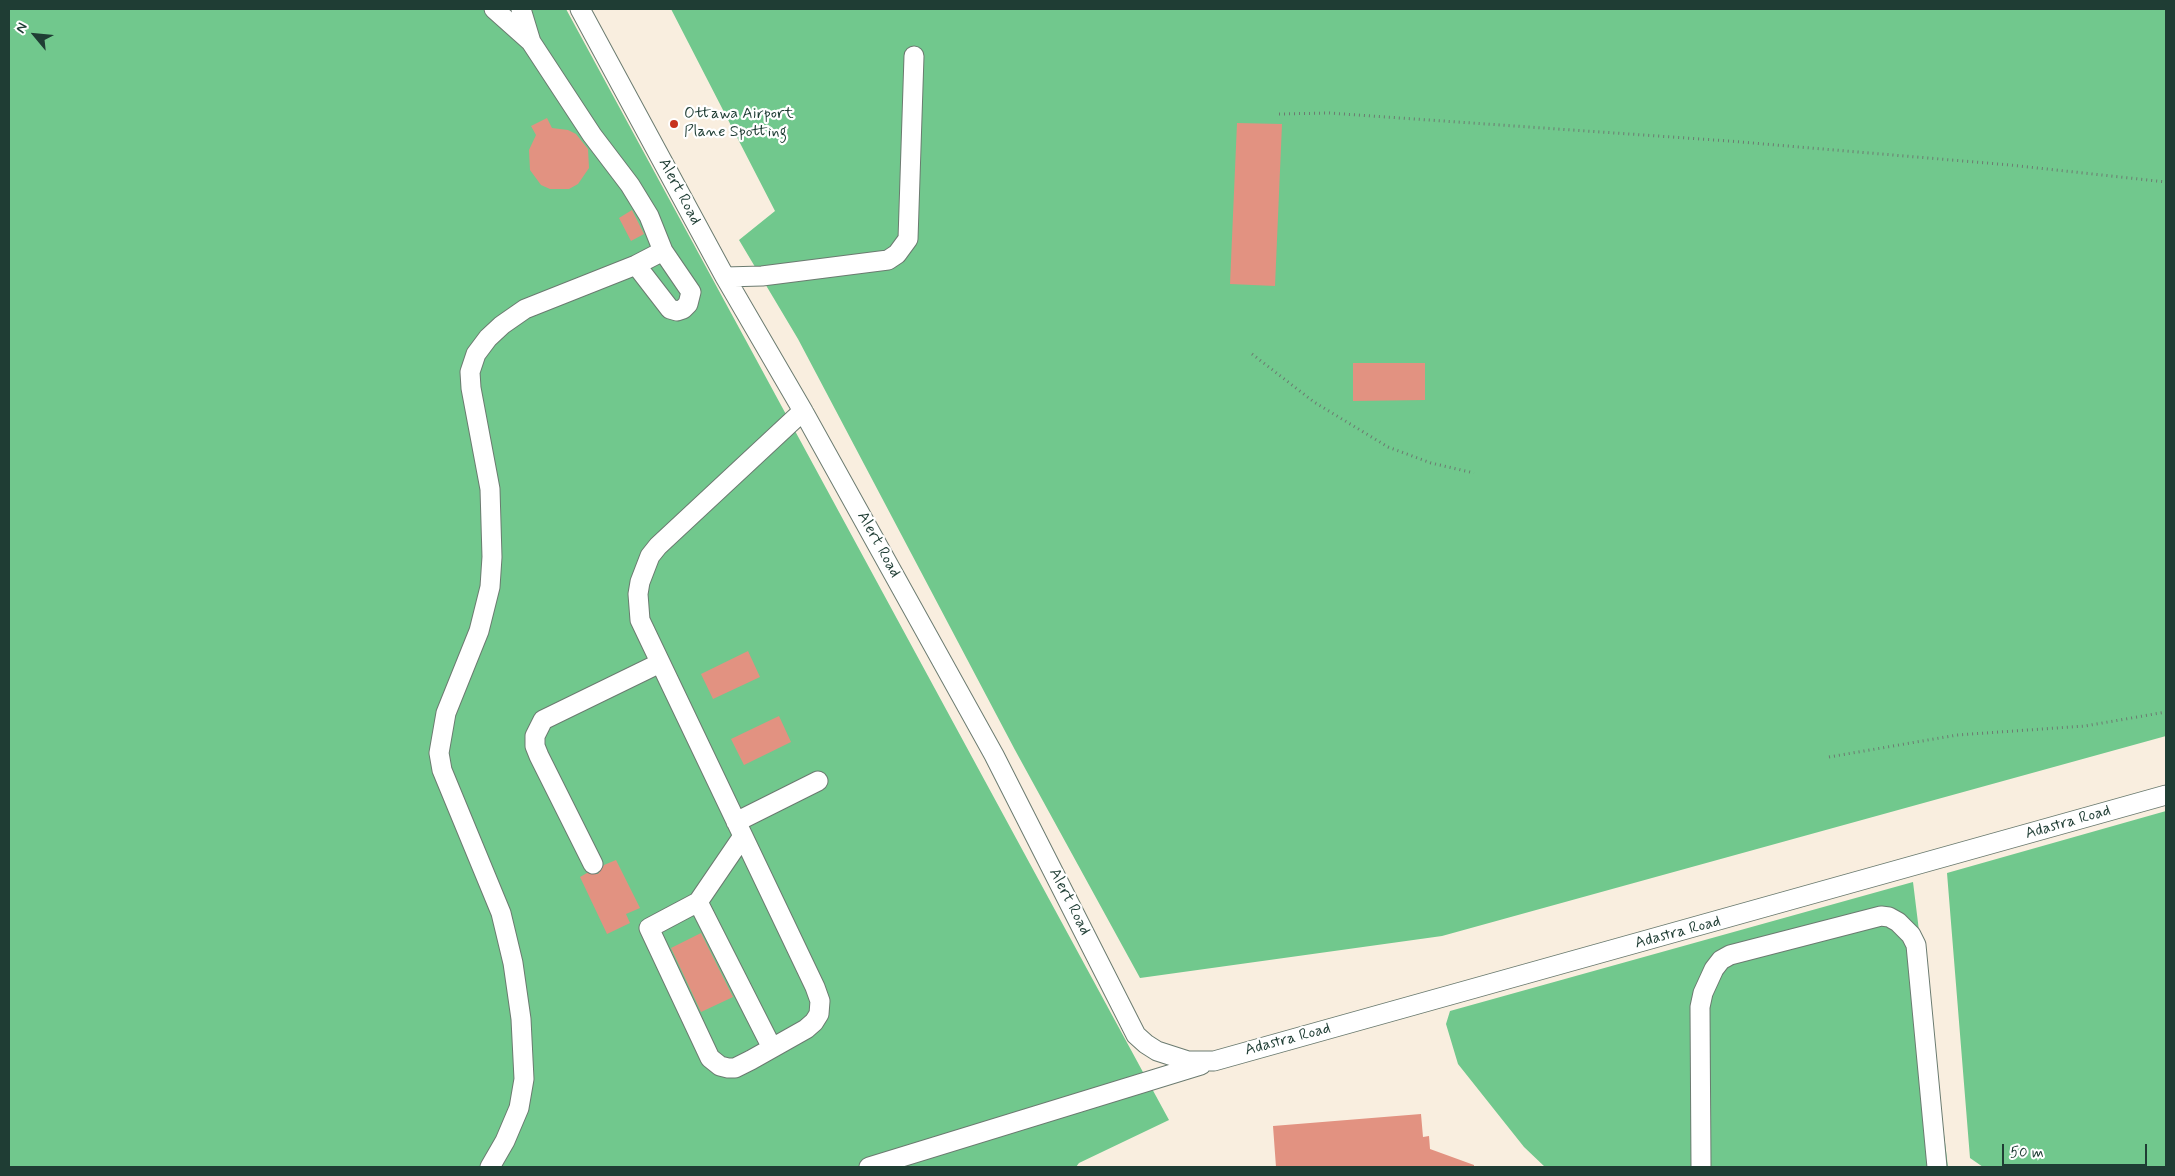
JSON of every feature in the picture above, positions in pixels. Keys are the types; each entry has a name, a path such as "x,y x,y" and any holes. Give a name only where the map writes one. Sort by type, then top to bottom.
{"street":[{"path":"494,9 531,42 592,135 630,185 649,216 664,251 691,292 688,304 683,309 677,311 670,309 636,266"},
{"path":"521,9 531,42"},
{"name":"Alert Road","path":"580,9 725,277 803,411 994,755 1136,1035 1157,1051 1188,1061"},
{"path":"725,277 762,276 888,260 897,254 908,239 914,56"},
{"path":"490,1167 505,1141 519,1108 524,1079 521,1019 513,963 502,913 442,770 438,753 446,713 479,631 490,587 492,557 490,489 471,388 470,372 476,354 488,338 502,325 526,309 636,266 664,251"},
{"path":"803,411 658,546 650,556 640,582 638,594 640,620 740,829 820,1001 819,1014 814,1022 735,1068 720,1066 710,1058 649,928 698,902 740,829 818,781"},
{"path":"593,864 534,746 537,728 543,720 660,663"},
{"name":"Adastra Road","path":"1188,1061 1214,1061 2166,795"},
{"path":"698,902 772,1048"},
{"path":"1701,1167 1700,1007 1703,993 1714,968 1721,960 1730,955 1881,916 1890,917 1898,922 1911,935 1916,945 1937,1167"},
{"path":"869,1167 1214,1061"}],"path":[{"path":"1280,114 1329,113 1729,141 2010,165 2166,182"},
{"path":"1252,354 1314,402 1388,447 1431,463 1474,473"},
{"path":"1829,757 1957,735 2084,726 2166,712"}],"green space":[{"path":"9,9 566,9 1169,1120 1079,1163 1076,1167 9,1167"},
{"path":"671,9 2166,9 2166,736 1442,936 1140,978 1015,750 798,339 739,240 775,211"},
{"path":"2166,811 2166,1167 1983,1167 1970,1158 1947,873"},
{"path":"1913,882 1948,1167 1545,1167 1524,1147 1458,1064 1446,1024 1450,1011"}],"building":[{"path":"547,118 552,128 568,130 576,134 588,149 589,168 578,184 569,189 550,189 541,185 530,170 529,150 536,135 531,126"},
{"path":"1237,123 1282,124 1275,286 1230,284"},
{"path":"632,210 644,234 631,241 619,218"},
{"path":"1353,363 1425,363 1425,400 1353,401"},
{"path":"748,651 760,677 713,699 701,674"},
{"path":"779,716 791,742 744,765 731,739"},
{"path":"616,860 640,908 626,914 630,923 607,934 580,877 587,873 598,874 604,865"},
{"path":"701,933 733,997 701,1012 671,948"},
{"path":"1421,1114 1423,1137 1429,1136 1430,1149 1474,1165 1474,1167 1276,1167 1273,1126"}],"place":[{"name":"Ottawa Airport Plane Spotting","path":"674,124"}]}
